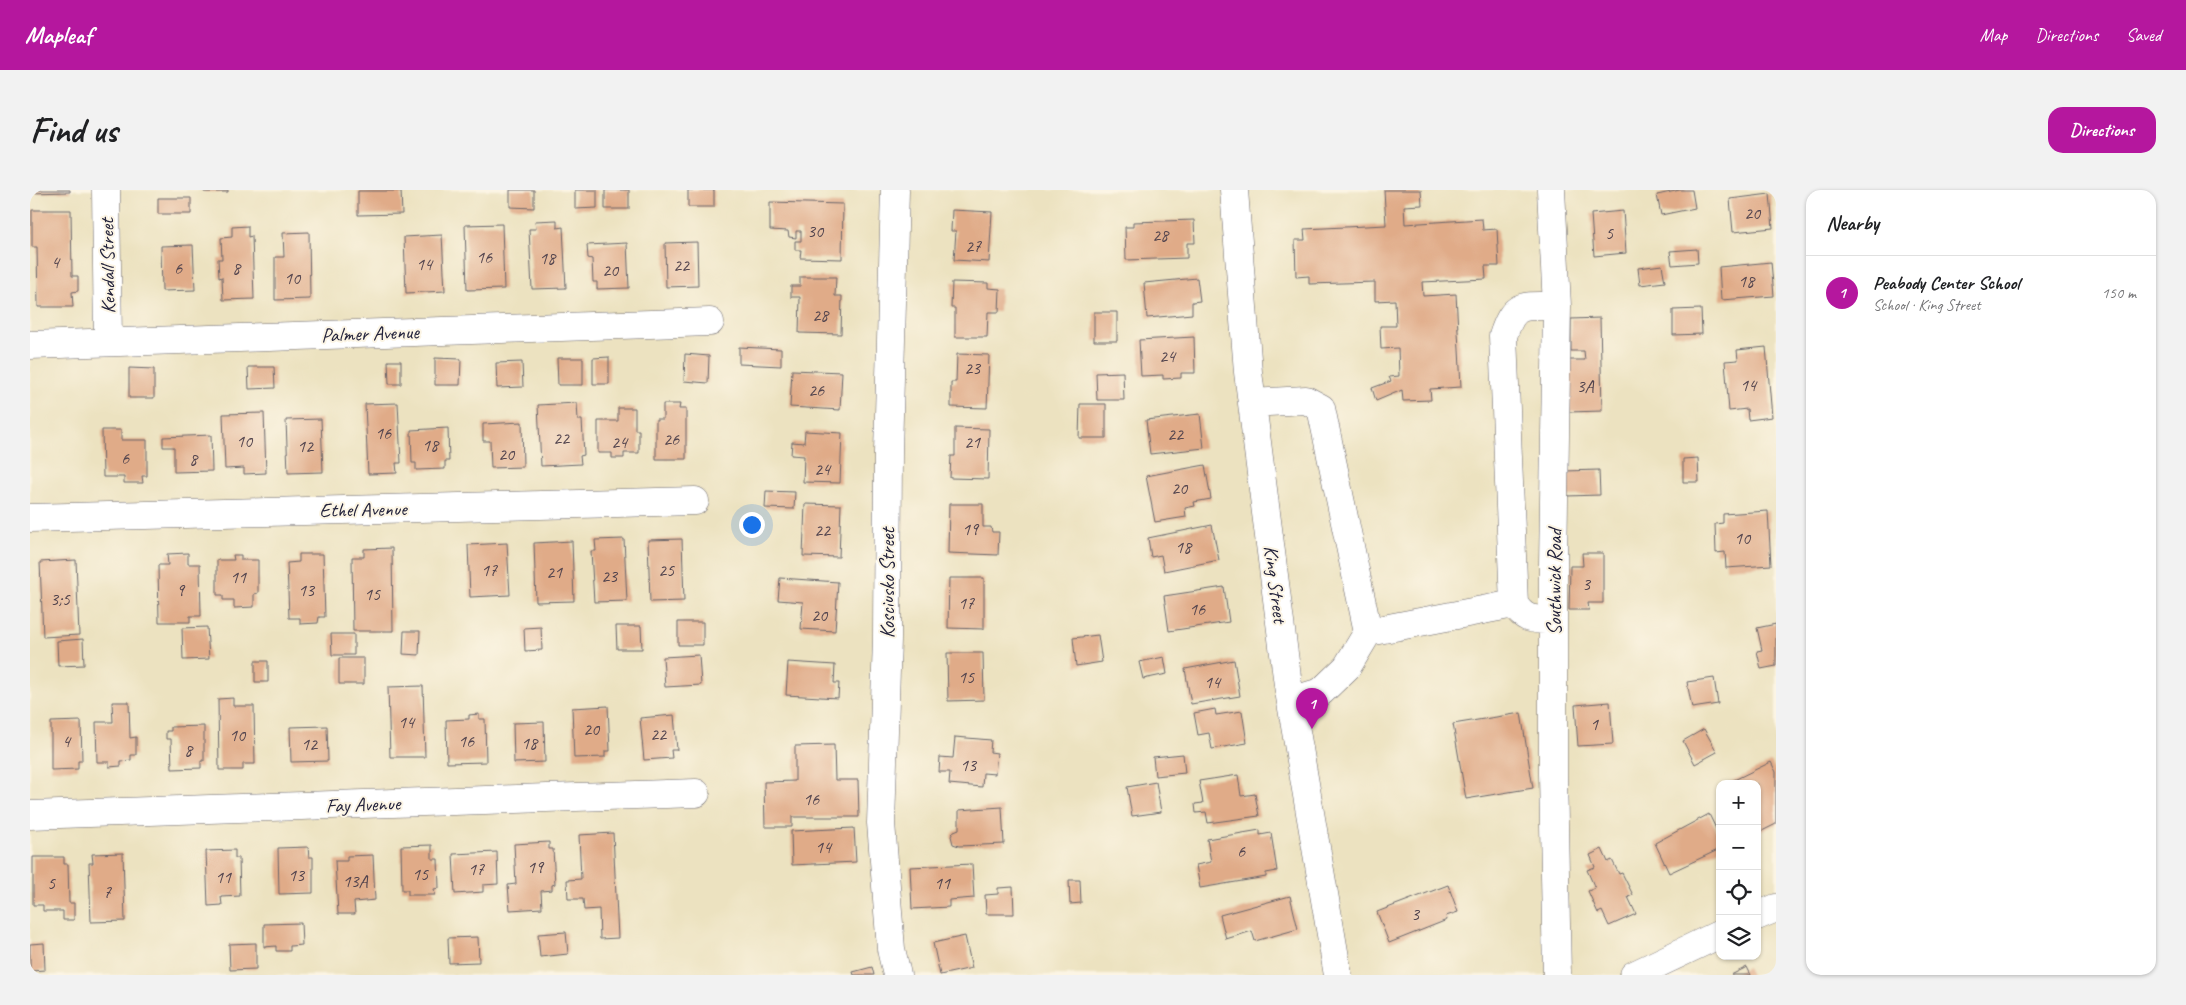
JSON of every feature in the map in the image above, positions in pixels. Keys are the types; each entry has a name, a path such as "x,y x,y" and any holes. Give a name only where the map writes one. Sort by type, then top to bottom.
{"street":[{"name":"Kendall Street","path":"106,190 108,342"},
{"name":"Kosciusko Street","path":"896,190 888,434 887,639 881,823 891,949 897,975"},
{"name":"King Street","path":"1234,190 1252,403 1291,701 1338,975"},
{"name":"Southwick Road","path":"1551,190 1557,306 1553,620 1557,975"},
{"path":"1553,620 1529,619 1521,614 1514,604 1503,336 1509,317 1520,307 1557,306"},
{"name":"Palmer Avenue","path":"30,345 710,322"},
{"path":"1252,403 1306,400 1322,408 1368,632 1347,667 1321,692 1291,701"},
{"name":"Ethel Avenue","path":"30,518 695,501"},
{"path":"1368,632 1514,604"},
{"name":"Fay Avenue","path":"30,816 696,793"},
{"path":"1759,915 1776,908"},
{"path":"1634,975 1716,936"}],"building":[{"path":"30,190 70,190 70,192 30,193"},
{"path":"204,190 228,190 228,192 204,192"},
{"path":"510,190 534,190 534,208 510,207"},
{"path":"575,190 597,190 597,208 575,209"},
{"path":"605,190 629,190 629,209 605,209"},
{"path":"688,190 714,190 714,207 688,207"},
{"path":"1384,190 1421,190 1422,205 1404,206 1405,224 1482,219 1483,230 1497,229 1499,266 1485,266 1486,279 1422,282 1423,296 1456,294 1461,387 1430,389 1431,400 1403,401 1402,390 1376,401 1372,388 1391,381 1389,377 1399,376 1398,348 1381,349 1380,326 1396,326 1395,300 1375,301 1375,282 1309,284 1309,276 1296,277 1295,240 1305,240 1304,229 1386,225"},
{"path":"1680,190 1692,190 1695,208 1661,215 1657,195"},
{"path":"358,191 401,191 402,214 358,215"},
{"path":"1770,194 1773,228 1733,232 1730,199"},
{"path":"158,198 191,198 191,214 158,214"},
{"path":"770,202 843,204 842,259 800,258 801,250 795,250 795,241 801,241 801,231 796,231 796,238 789,237 788,231 770,230"},
{"path":"32,210 71,210 72,276 78,276 78,291 72,292 73,307 38,307 37,247 32,247"},
{"path":"952,210 992,212 989,262 954,260 956,231 951,231"},
{"path":"1623,211 1626,253 1594,256 1591,214"},
{"path":"557,220 557,228 563,227 566,288 532,289 529,229 536,229 535,221"},
{"path":"1194,220 1195,243 1187,243 1187,258 1126,260 1125,227 1133,227 1133,222"},
{"path":"502,224 504,289 467,290 465,225"},
{"path":"248,226 248,237 252,236 254,299 223,300 222,277 219,278 218,259 222,259 221,238 232,237 232,227"},
{"path":"309,232 310,299 275,300 275,257 284,257 283,233"},
{"path":"442,235 445,291 406,293 404,237"},
{"path":"697,242 698,286 666,287 665,243"},
{"path":"627,243 629,288 597,289 597,282 593,282 592,259 588,258 587,245"},
{"path":"193,245 195,290 162,291 161,246"},
{"path":"1697,249 1698,263 1672,265 1670,251"},
{"path":"1771,262 1774,296 1721,300 1719,267"},
{"path":"1662,265 1665,282 1640,285 1638,268"},
{"path":"800,277 836,277 835,296 842,296 841,334 799,333 800,297 791,297 791,286 800,286"},
{"path":"1197,278 1200,301 1192,302 1192,314 1147,318 1144,283"},
{"path":"952,282 988,283 988,288 1000,289 999,312 988,312 987,337 955,337 955,308 951,308"},
{"path":"1701,309 1702,334 1673,335 1673,310"},
{"path":"1094,312 1117,312 1117,341 1094,341"},
{"path":"1600,318 1602,411 1569,412 1568,360 1585,360 1584,351 1571,351 1571,319"},
{"path":"1194,337 1195,373 1181,373 1181,378 1163,379 1163,375 1141,376 1139,340"},
{"path":"739,347 781,349 781,366 739,364"},
{"path":"1766,347 1772,417 1748,420 1747,409 1729,411 1725,361 1738,360 1737,350"},
{"path":"685,354 709,356 708,383 684,381"},
{"path":"957,354 989,355 987,408 951,407 951,382 956,382"},
{"path":"609,357 609,384 593,384 593,358"},
{"path":"435,358 461,359 460,385 435,385"},
{"path":"557,358 583,358 583,385 558,385"},
{"path":"388,361 401,361 401,384 389,384"},
{"path":"522,362 523,387 497,388 496,363"},
{"path":"248,367 274,367 275,388 249,389"},
{"path":"129,368 154,369 154,398 129,398"},
{"path":"792,370 842,372 840,410 790,407"},
{"path":"1123,372 1124,400 1097,400 1096,373"},
{"path":"398,403 401,463 396,463 397,473 368,474 365,404"},
{"path":"577,403 578,420 582,420 584,455 580,456 581,464 541,466 538,405"},
{"path":"663,404 680,404 679,409 686,409 686,459 656,459 656,419 663,419"},
{"path":"1080,404 1106,404 1106,438 1079,438"},
{"path":"618,408 635,408 635,430 639,430 639,453 624,453 624,458 612,458 612,453 598,453 598,421 618,421"},
{"path":"264,413 266,473 244,474 244,468 225,469 223,414"},
{"path":"1200,414 1204,448 1150,454 1146,420"},
{"path":"321,419 323,472 288,473 286,420"},
{"path":"522,422 523,467 491,468 490,441 483,441 483,424"},
{"path":"448,428 449,461 445,461 445,469 416,470 416,463 412,463 411,430"},
{"path":"955,428 989,429 988,479 950,478 951,456 955,456"},
{"path":"102,430 121,430 121,440 147,440 147,476 142,476 143,483 124,483 124,477 103,477"},
{"path":"805,431 842,433 840,483 803,482 804,456 791,455 792,442 804,443"},
{"path":"211,435 212,471 174,472 174,447 163,447 163,437"},
{"path":"1698,458 1699,482 1683,482 1683,459"},
{"path":"1205,465 1211,499 1194,502 1195,506 1185,508 1186,517 1155,522 1146,476"},
{"path":"1599,470 1600,495 1566,496 1565,471"},
{"path":"766,491 795,492 794,509 765,508"},
{"path":"805,504 841,505 839,557 803,556"},
{"path":"949,504 983,504 983,527 991,527 992,532 999,532 998,555 948,553"},
{"path":"1768,511 1771,565 1726,568 1725,552 1716,553 1715,524 1723,523 1723,514"},
{"path":"1212,525 1219,560 1164,571 1161,555 1151,557 1148,538"},
{"path":"624,539 627,601 594,602 591,551 596,551 595,540"},
{"path":"682,539 684,601 650,602 648,540"},
{"path":"572,541 574,601 536,602 534,543"},
{"path":"507,543 510,595 470,597 468,545"},
{"path":"392,548 393,631 353,631 352,557 364,557 364,549"},
{"path":"188,553 188,564 200,564 201,616 190,616 190,622 159,622 158,565 168,565 167,554"},
{"path":"1582,553 1603,553 1603,603 1588,603 1589,610 1569,610 1570,566 1583,566"},
{"path":"299,554 323,554 325,617 319,617 318,623 300,624 300,618 289,618 287,563 299,562"},
{"path":"233,555 241,555 241,560 258,560 258,593 254,594 254,607 234,608 234,600 223,600 223,595 217,595 217,560 234,560"},
{"path":"76,560 79,635 43,637 40,562"},
{"path":"780,578 838,582 835,631 801,629 803,602 778,600"},
{"path":"949,578 984,578 984,629 948,628"},
{"path":"1224,587 1229,622 1169,631 1164,596"},
{"path":"678,622 703,622 703,645 678,645"},
{"path":"1776,624 1776,666 1761,669 1757,651 1762,650 1757,628"},
{"path":"616,626 641,626 642,649 617,649"},
{"path":"207,627 209,659 183,660 182,628"},
{"path":"541,627 542,650 525,651 524,628"},
{"path":"404,631 420,631 419,655 403,654"},
{"path":"331,634 354,634 354,655 332,655"},
{"path":"1098,635 1102,662 1076,666 1073,638"},
{"path":"83,639 84,665 58,666 57,641"},
{"path":"947,653 983,653 984,700 948,701"},
{"path":"699,655 701,685 665,687 663,657"},
{"path":"1164,657 1167,674 1143,679 1139,662"},
{"path":"339,658 364,658 364,684 339,684"},
{"path":"1234,660 1240,696 1191,704 1185,669"},
{"path":"255,661 268,661 268,682 255,682"},
{"path":"788,662 835,665 834,683 839,683 838,698 786,695"},
{"path":"1714,678 1718,704 1692,708 1687,682"},
{"path":"423,686 425,757 390,757 388,687"},
{"path":"233,698 233,706 254,706 255,764 243,764 243,770 219,770 218,699"},
{"path":"112,702 129,702 130,738 136,737 136,755 131,755 131,760 121,761 121,766 109,767 109,762 97,762 96,722 113,722"},
{"path":"1610,702 1613,744 1578,746 1575,705"},
{"path":"608,706 610,751 605,751 605,757 574,758 572,708"},
{"path":"1215,709 1216,715 1242,711 1247,743 1212,749 1209,733 1198,735 1194,713"},
{"path":"1521,713 1533,788 1466,799 1453,724"},
{"path":"479,714 479,719 485,719 486,762 447,763 446,720 469,719 469,715"},
{"path":"674,715 677,750 671,750 672,758 644,760 640,718"},
{"path":"81,721 82,761 78,761 78,769 51,770 51,722"},
{"path":"544,722 545,762 514,763 513,723"},
{"path":"204,726 204,761 201,761 201,768 172,769 171,739 166,739 166,731 171,731 171,727"},
{"path":"327,726 328,761 291,762 290,727"},
{"path":"1704,729 1717,752 1695,764 1683,741"},
{"path":"955,737 991,740 990,752 997,753 995,774 983,773 982,787 949,784 950,772 939,772 940,757 953,758"},
{"path":"834,745 835,780 858,780 859,817 792,817 792,827 765,827 764,782 795,781 795,746"},
{"path":"1183,754 1185,773 1155,776 1153,757"},
{"path":"1771,762 1776,772 1776,824 1762,831 1761,829 1761,780 1734,780"},
{"path":"1238,775 1241,796 1255,794 1259,816 1208,823 1206,812 1196,813 1195,804 1203,803 1199,781"},
{"path":"1156,782 1161,812 1132,816 1127,787"},
{"path":"1002,807 1004,844 959,846 953,844 951,836 954,831 959,829 959,810"},
{"path":"1709,814 1716,829 1716,851 1669,873 1655,843"},
{"path":"854,828 856,862 792,865 791,831"},
{"path":"1260,830 1260,835 1271,833 1277,871 1266,873 1266,877 1200,888 1196,865 1211,862 1207,839"},
{"path":"613,833 618,938 600,939 599,909 584,910 583,899 568,899 567,880 581,879 579,835"},
{"path":"549,842 549,849 553,849 555,884 552,885 552,890 541,891 542,908 510,910 508,885 516,884 514,844"},
{"path":"432,845 432,859 438,859 439,888 434,889 435,895 408,895 408,890 402,890 401,846"},
{"path":"308,847 309,857 313,857 313,893 279,894 278,848"},
{"path":"1602,849 1608,862 1612,860 1619,874 1622,873 1633,895 1628,897 1636,914 1609,926 1602,911 1598,913 1588,891 1595,888 1587,870 1595,867 1590,855"},
{"path":"235,850 235,858 239,858 240,896 221,897 222,905 208,906 206,851"},
{"path":"497,852 498,884 483,885 483,892 455,894 453,854"},
{"path":"123,853 125,921 91,922 89,863 93,863 92,854"},
{"path":"373,855 375,900 354,902 355,914 338,914 335,861 347,861 347,856"},
{"path":"33,857 64,857 64,864 68,864 69,903 74,903 74,920 63,920 63,911 43,911 43,905 33,905"},
{"path":"972,864 974,898 949,900 949,907 912,909 910,867"},
{"path":"1069,880 1080,880 1081,903 1070,904"},
{"path":"1448,885 1458,912 1446,916 1447,920 1389,943 1377,912"},
{"path":"1013,887 1014,914 986,914 985,895 998,894 998,888"},
{"path":"1290,896 1298,929 1255,941 1252,931 1226,939 1220,915"},
{"path":"301,923 302,945 290,946 290,951 276,951 276,946 264,947 264,924"},
{"path":"566,932 568,954 540,957 538,934"},
{"path":"965,936 972,968 940,975 933,943"},
{"path":"478,937 479,962 449,963 448,938"},
{"path":"44,943 45,970 30,971 30,944"},
{"path":"256,943 256,969 230,970 229,944"},
{"path":"872,967 874,975 854,975 853,972"},
{"path":"1747,967 1751,975 1731,975"}],"place":[{"name":"Peabody Center School","path":"1312,729"}]}
